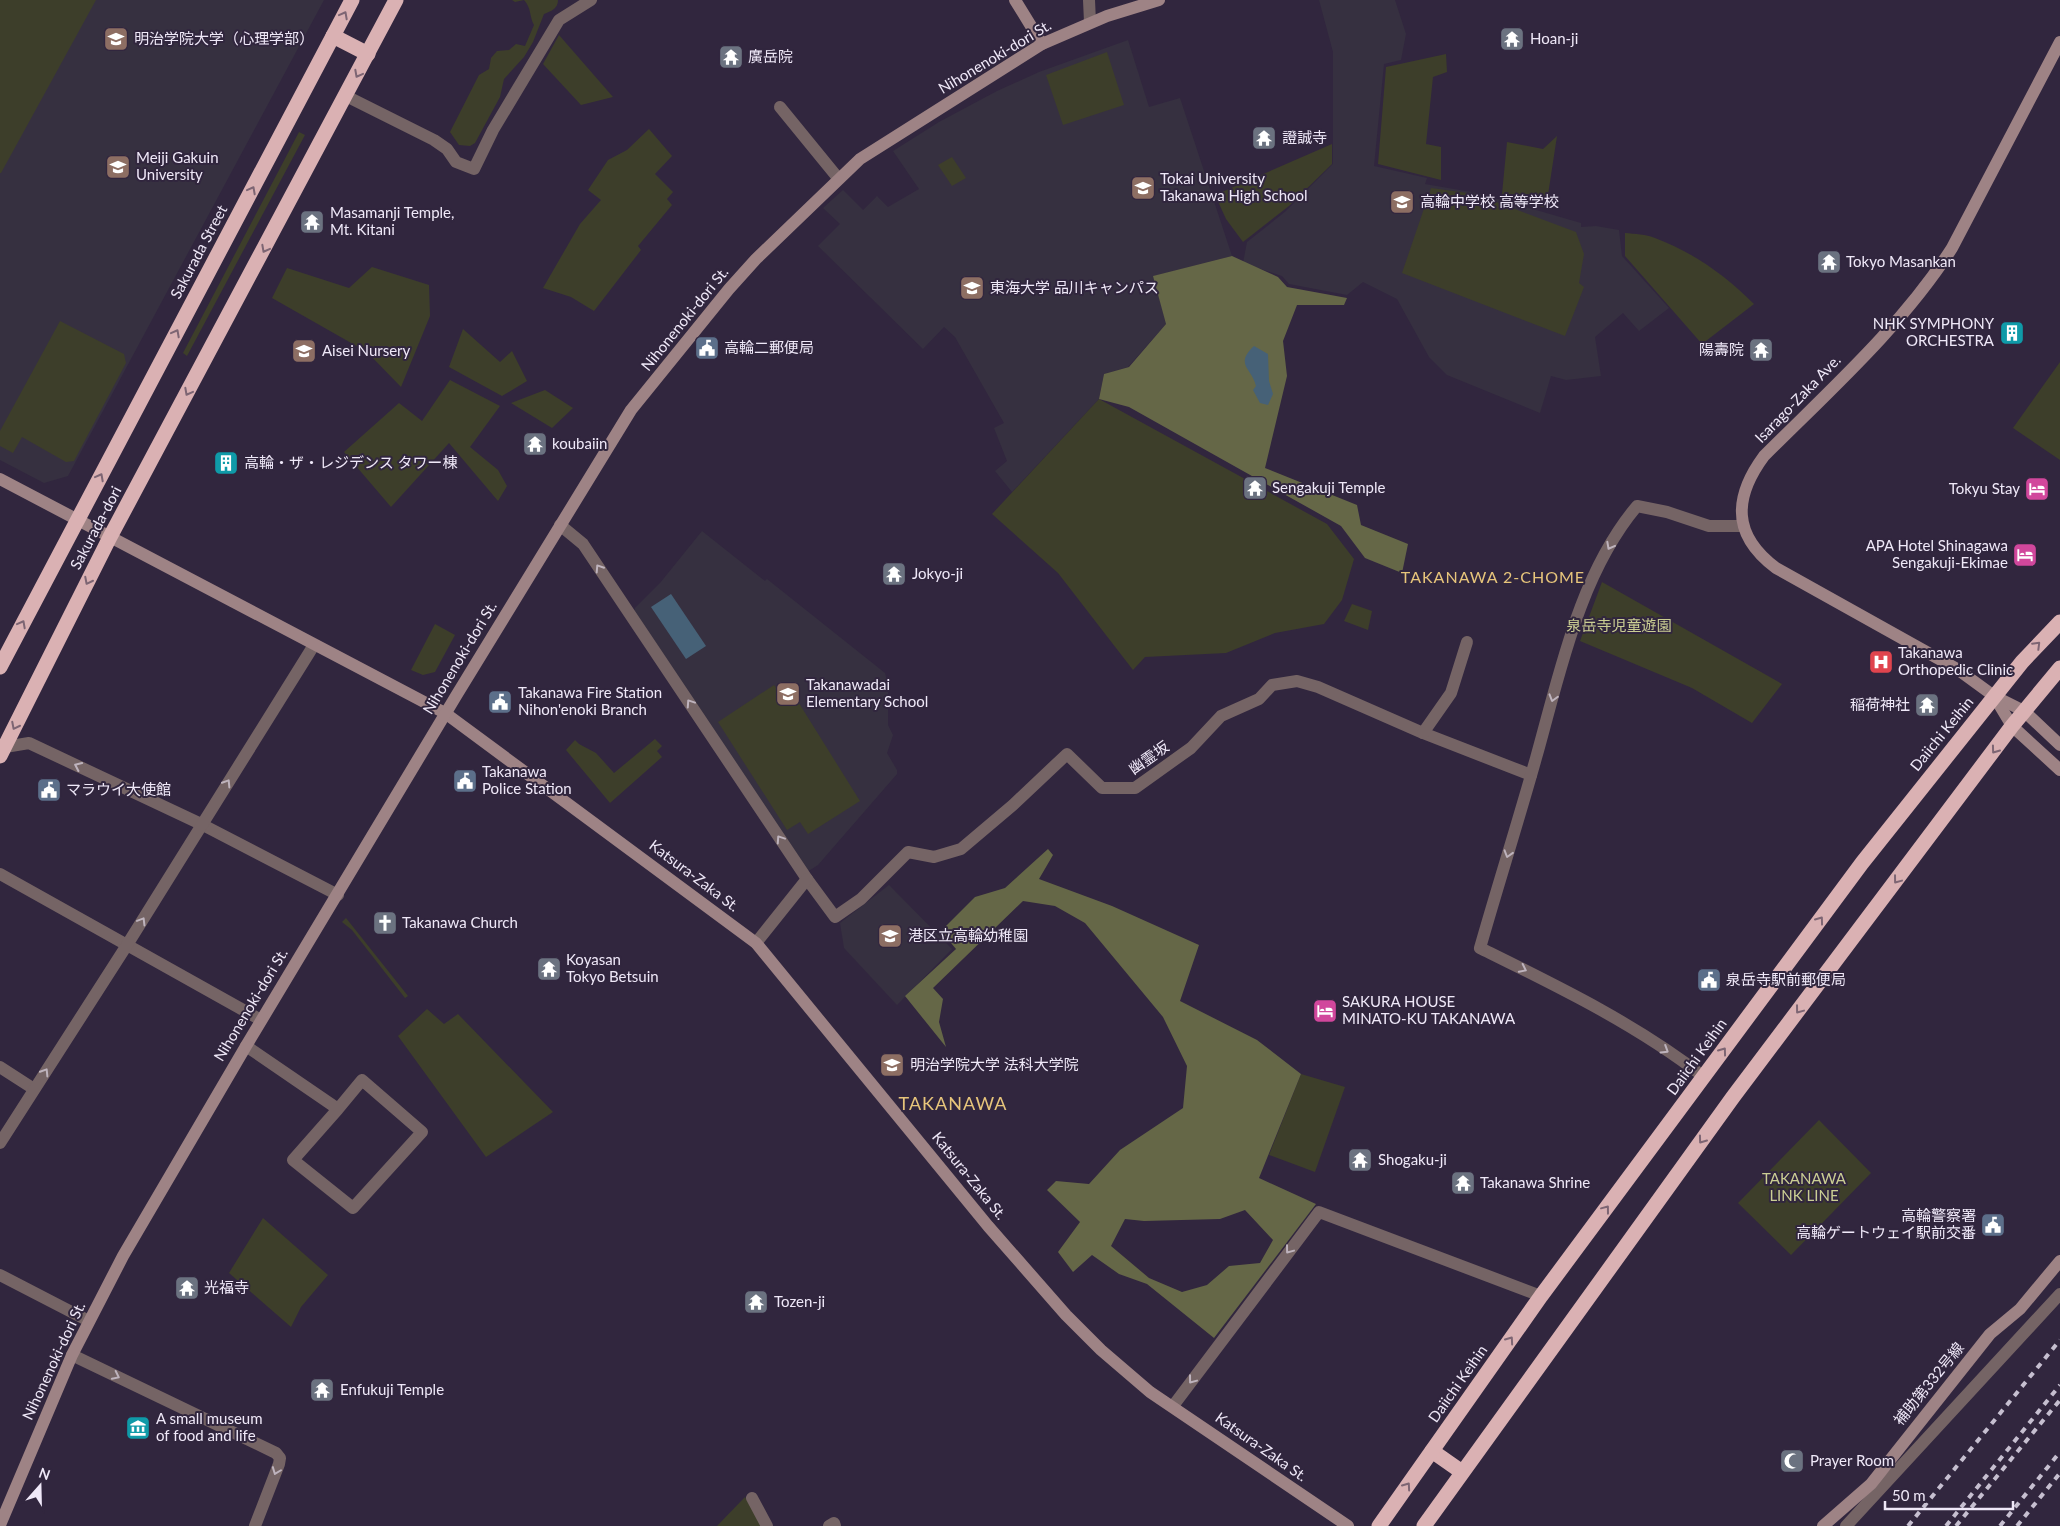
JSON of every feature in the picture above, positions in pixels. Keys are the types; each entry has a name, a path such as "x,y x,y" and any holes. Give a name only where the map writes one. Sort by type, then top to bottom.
{"highway":[{"name":"Sakurada Street","path":"77,520 352,0"},
{"path":"346,96 396,0"},
{"path":"333,36 368,54"},
{"name":"Sakurada-dori","path":"2,751 110,537 346,96"},
{"name":"Sakurada-dori","path":"2,658 77,520"},
{"name":"Daiichi Keihin","path":"1379,1526 1541,1296 1862,863 2028,654 2060,622"},
{"path":"1424,1526 1733,1097 2012,726 2060,668"},
{"path":"1432,1451 1462,1472"}],"street":[{"path":"346,96 434,140 447,149 456,162 474,169 493,130 558,20 590,0"},
{"path":"1014,0 1042,44"},
{"path":"1089,0 1090,22"},
{"name":"Nihonenoki-dori St.","path":"0,1525 3,1507 72,1355 123,1256 261,1020 338,895 463,683 631,410 729,289 838,178 860,159 1042,44 1090,22 1160,0"},
{"name":"Isarago-Zaka Ave.","path":"1994,696 1957,669 1848,607 1789,577 1763,559 1743,526 1741,506 1744,490 1754,470 1764,456 1903,315 1934,277 1952,248 2060,42"},
{"path":"780,106 838,178"},
{"name":"Katsura-Zaka St.","path":"0,479 445,713 756,943 988,1226 1066,1315 1130,1376 1150,1392 1348,1526"},
{"path":"1704,1077 1678,1058 1574,994 1480,948 1570,640 1592,580 1621,525 1637,506 1667,512 1709,526 1743,526"},
{"path":"560,526 583,544 807,879 756,943"},
{"path":"1423,733 1451,693 1467,642"},
{"path":"0,1143 127,945 314,645"},
{"name":"幽霊坂","path":"807,879 835,917 861,899 908,852 934,857 961,849 1067,754 1102,788 1135,788 1191,748 1222,716 1259,699 1272,685 1297,682 1318,686 1423,733 1531,775"},
{"path":"1994,696 2024,711 2060,744"},
{"path":"1994,696 2012,726 2060,770"},
{"path":"2,751 29,743 201,824 338,895"},
{"path":"0,874 261,1020"},
{"path":"246,1046 338,1109"},
{"path":"0,1067 34,1089"},
{"path":"362,1080 422,1132 353,1208 293,1160 338,1109 362,1080"},
{"path":"1173,1406 1319,1212 1541,1296"},
{"name":"補助第332号線","path":"1823,1526 1870,1484 1990,1334 2020,1309 2060,1261"},
{"path":"0,1276 89,1322"},
{"path":"1846,1526 2060,1294"},
{"path":"72,1355 276,1453 280,1458 279,1464 254,1526"},
{"path":"752,1498 767,1526"},
{"path":"829,1526 834,1523 835,1526"}],"shaded area":[{"name":"Meiji Gakuin University","path":"0,0 324,0 68,476 44,483 0,460"},
{"name":"高輪中学校 高等学校","path":"1319,0 1395,0 1406,34 1401,60 1384,64 1374,166 1427,178 1425,184 1477,193 1581,223 1581,227 1596,226 1619,230 1622,256 1669,308 1639,331 1623,313 1595,337 1601,376 1566,380 1551,376 1540,413 1447,375 1429,357 1397,299 1363,282 1347,295 1289,284 1282,276 1243,263 1247,242 1286,211 1333,164 1333,52"},
{"name":"東海大学 品川キャンパス","path":"1128,40 1149,107 1180,98 1232,256 1154,276 1166,324 1128,367 1104,374 1099,399 1012,492 995,471 1007,461 994,428 1004,423 955,337 944,327 923,349 818,246 840,224 823,208 843,190 863,210 877,196 888,207 919,189 893,151 939,122 997,91 1039,72"},
{"name":"Takanawadai Elementary School","path":"702,531 765,581 767,579 885,673 888,685 888,725 893,735 887,753 897,770 897,774 818,865 807,872 634,612 635,608 660,583"},
{"name":"港区立高輪幼稚園","path":"889,885 952,949 897,1005 844,948 840,923"}],"green space":[{"path":"0,0 96,0 1,173 0,173"},
{"path":"524,0 558,0 558,3 552,11 544,14 533,42 524,57 504,79 500,97 475,143 470,146 459,145 450,132 479,75 489,69 491,58 497,51 509,50 516,44 525,46 534,25"},
{"path":"559,35 613,97 581,105 543,64"},
{"path":"1107,52 1124,105 1063,125 1046,75"},
{"path":"1446,54 1447,72 1433,77 1426,144 1441,147 1441,180 1378,164 1386,67"},
{"path":"649,129 672,156 655,174 673,192 667,199 672,205 638,246 641,250 594,311 571,297 543,288 580,224 601,200 588,190 608,160 627,150"},
{"path":"299,132 305,135 187,356 183,353"},
{"path":"1557,136 1546,208 1502,194 1507,142 1543,149"},
{"path":"1332,144 1332,164 1289,206 1243,242 1226,219 1215,195"},
{"path":"952,157 966,178 952,186 938,165"},
{"path":"1431,188 1475,194 1576,232 1584,254 1579,283 1584,287 1565,336 1402,273"},
{"path":"1625,233 1652,237 1683,250 1732,284 1754,304 1702,344 1625,256"},
{"path":"1232,256 1278,277 1287,287 1347,298 1344,305 1297,305 1283,341 1287,376 1265,468 1357,505 1361,525 1408,544 1402,573 1365,558 1341,526 1129,407 1099,399 1104,374 1129,367 1166,324 1153,276"},
{"path":"372,267 429,285 430,316 401,387 367,352 272,298 287,268 349,288"},
{"path":"60,321 124,354 126,363 74,461 66,462 22,437 13,453 0,446 0,431"},
{"path":"463,329 500,362 512,351 527,381 502,396 449,367"},
{"path":"2060,362 2060,460 2013,428"},
{"path":"450,380 500,406 470,447 498,470 507,486 498,501 449,443 391,507 344,452 399,403 422,421"},
{"path":"545,390 573,408 552,428 511,403"},
{"path":"1099,399 1327,524 1354,559 1342,600 1324,624 1275,633 1226,653 1145,657 1133,670 1058,573 992,514"},
{"name":"泉岳寺児童遊園","path":"1602,582 1782,684 1752,723 1692,688 1580,641"},
{"path":"1352,604 1372,611 1368,630 1344,621"},
{"path":"435,624 455,635 435,672 423,675 411,670"},
{"path":"787,684 860,801 808,834 800,822 787,830 718,722 774,685 778,690"},
{"path":"655,739 662,746 657,751 662,757 610,803 566,750 575,740 596,753 614,773"},
{"path":"1048,849 1053,855 1039,879 1112,906 1199,945 1180,1001 1257,1040 1301,1074 1259,1178 1316,1204 1214,1338 1147,1284 1119,1274 1092,1255 1073,1272 1058,1252 1080,1222 1047,1190 1056,1181 1089,1184 1120,1150 1183,1108 1187,1066 1163,1017 1085,923 1055,906 1023,901 933,988 943,999 939,1022 946,1047 905,996 956,949 941,931 975,897 1005,888","holes":["1245,1210 1273,1240 1260,1263 1229,1266 1207,1285 1182,1292 1149,1278 1111,1246 1125,1219 1144,1221 1220,1219"]},
{"path":"346,918 408,996 405,998 352,930 342,922"},
{"path":"427,1009 444,1024 458,1014 553,1112 486,1157 398,1036"},
{"path":"1301,1074 1345,1087 1315,1172 1269,1155"},
{"name":"TAKANAWA LINK LINE","path":"1819,1120 1871,1173 1791,1255 1738,1203"},
{"path":"263,1218 328,1275 301,1307 291,1327 229,1273"},
{"path":"745,1497 763,1526 717,1526"}],"water":[{"path":"1254,346 1268,354 1269,381 1273,394 1268,405 1260,403 1253,390 1256,386 1245,362 1248,352"},
{"path":"671,594 706,646 686,659 651,607"}],"railway":[{"path":"1908,1526 2060,1340"},
{"path":"1946,1526 2060,1385"},
{"path":"1956,1526 2060,1400"},
{"path":"2000,1526 2060,1452"},
{"path":"2017,1526 2060,1473"}],"place":[{"name":"明治学院大学（心理学部）","path":"116,39"},
{"name":"Hoan-ji","path":"1512,39"},
{"name":"廣岳院","path":"731,57"},
{"name":"證誠寺","path":"1264,138"},
{"name":"Meiji Gakuin University","path":"118,167"},
{"name":"Tokai University Takanawa High School","path":"1143,188"},
{"name":"高輪中学校 高等学校","path":"1402,202"},
{"name":"Masamanji Temple, Mt. Kitani","path":"312,222"},
{"name":"Tokyo Masankan","path":"1829,262"},
{"name":"東海大学 品川キャンパス","path":"972,288"},
{"name":"NHK SYMPHONY ORCHESTRA","path":"2012,333"},
{"name":"高輪二郵便局","path":"707,348"},
{"name":"陽壽院","path":"1761,350"},
{"name":"Aisei Nursery","path":"304,351"},
{"name":"koubaiin","path":"535,444"},
{"name":"高輪・ザ・レジデンス タワー棟","path":"226,463"},
{"name":"Sengakuji Temple","path":"1255,488"},
{"name":"Tokyu Stay","path":"2037,489"},
{"name":"APA Hotel Shinagawa Sengakuji-Ekimae","path":"2025,555"},
{"name":"Jokyo-ji","path":"894,574"},
{"name":"Takanawa Orthopedic Clinic","path":"1881,662"},
{"name":"Takanawadai Elementary School","path":"788,694"},
{"name":"Takanawa Fire Station Nihon'enoki Branch","path":"500,702"},
{"name":"稲荷神社","path":"1927,705"},
{"name":"Takanawa Police Station","path":"465,781"},
{"name":"マラウイ大使館","path":"49,790"},
{"name":"Takanawa Church","path":"385,923"},
{"name":"港区立高輪幼稚園","path":"890,936"},
{"name":"Koyasan Tokyo Betsuin","path":"549,969"},
{"name":"泉岳寺駅前郵便局","path":"1709,980"},
{"name":"SAKURA HOUSE MINATO-KU TAKANAWA","path":"1325,1011"},
{"name":"明治学院大学 法科大学院","path":"892,1065"},
{"name":"Shogaku-ji","path":"1360,1160"},
{"name":"Takanawa Shrine","path":"1463,1183"},
{"name":"高輪警察署 高輪ゲートウェイ駅前交番","path":"1993,1225"},
{"name":"光福寺","path":"187,1288"},
{"name":"Tozen-ji","path":"756,1302"},
{"name":"Enfukuji Temple","path":"322,1390"},
{"name":"A small museum of food and life","path":"138,1428"},
{"name":"Prayer Room","path":"1792,1461"}],"district":[{"name":"TAKANAWA 2-CHOME","path":"1493,577"},
{"name":"TAKANAWA","path":"953,1104"}]}
